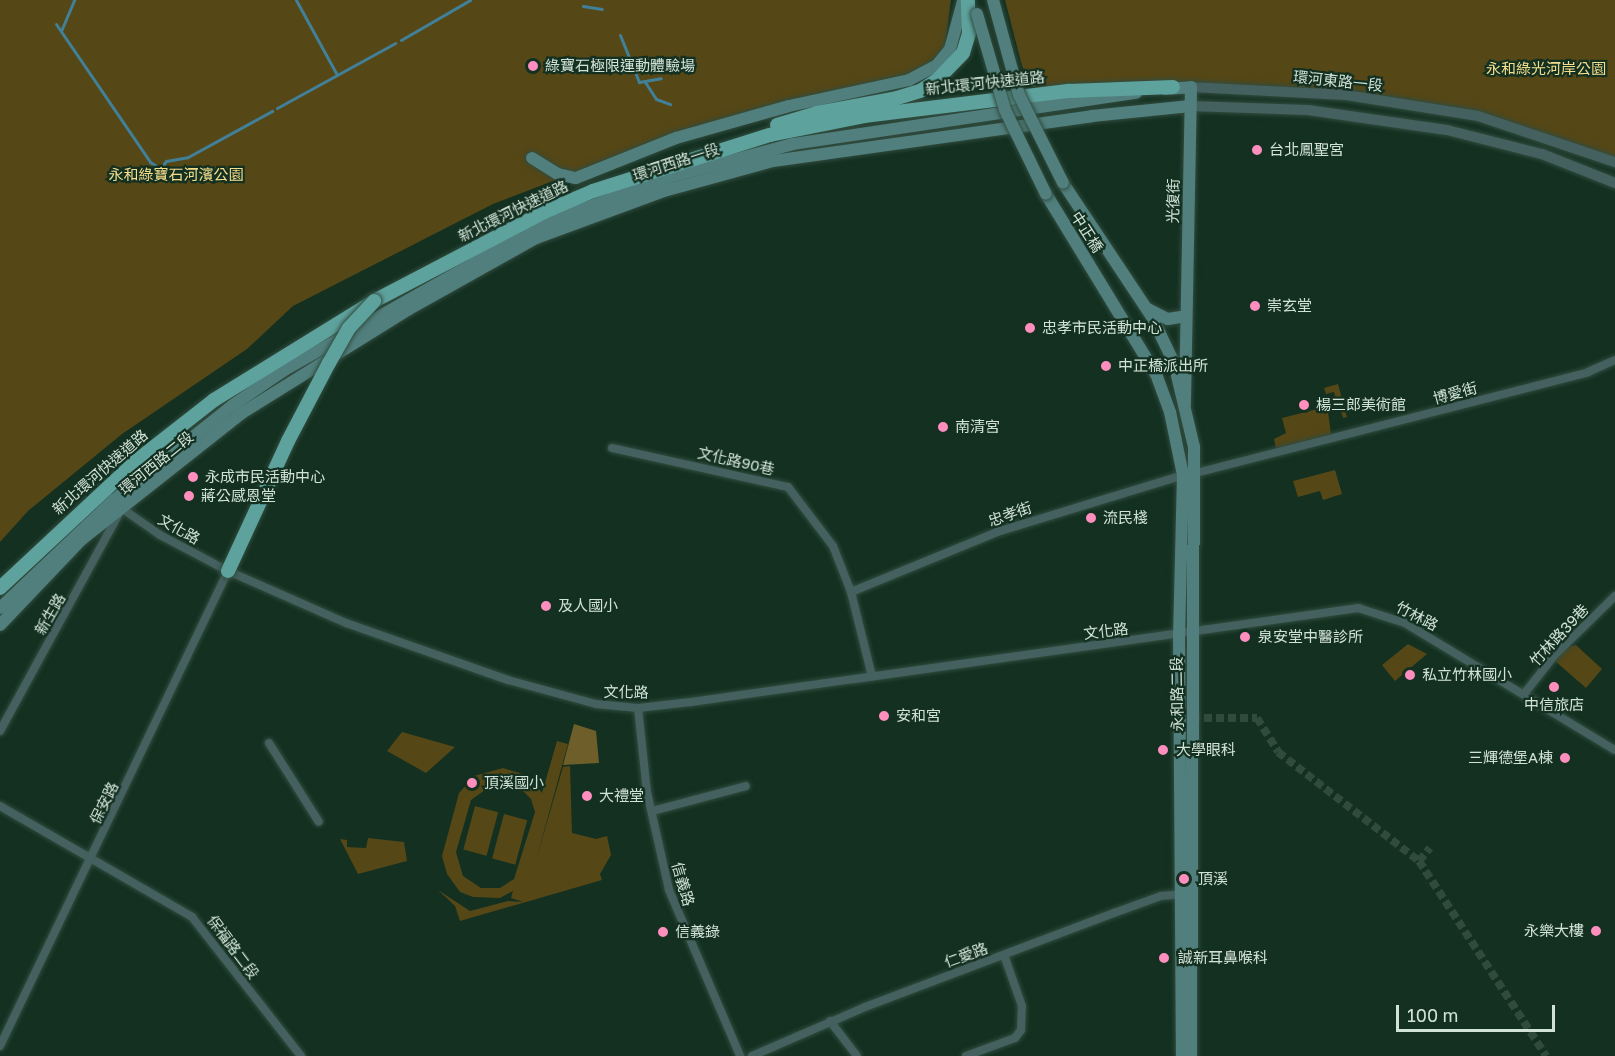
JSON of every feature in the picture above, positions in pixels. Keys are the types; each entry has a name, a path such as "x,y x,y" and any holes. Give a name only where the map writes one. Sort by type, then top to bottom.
{"highway":[{"path":"593,191 643,166 784,123 920,91 950,69 963,53 969,33 966,0"},
{"name":"新北環河快速道路","path":"0,588 100,492 214,400 374,302 544,212 593,191 770,135 864,116 1069,91 1173,87"},
{"path":"228,571 288,441 329,363 349,328 374,302"}],"main road":[{"path":"532,158 558,174 576,178 664,141 923,74 950,49 958,33 966,0"},
{"name":"中正橋","path":"974,0 1005,111 1046,194 1156,374 1190,474"},
{"name":"中正橋","path":"993,0 1019,95 1063,183 1147,309 1174,363 1185,404"},
{"name":"環河東路一段","path":"1050,106 1173,87 1191,87"},
{"name":"光復街","path":"1185,404 1191,87"},
{"name":"環河西路一段","path":"341,337 545,223 670,177 793,144 1050,106"},
{"name":"環河西路一段","path":"350,348 410,309 536,238 664,191 773,161 1056,121 1190,106"},
{"path":"1147,309 1168,319 1185,316"},
{"name":"環河西路二段","path":"0,608 233,405 341,337"},
{"name":"環河西路二段","path":"0,625 81,540 118,505 282,385 350,348"},
{"name":"永和路二段","path":"1185,404 1190,474 1186,635 1191,1056"},
{"name":"永和路二段","path":"1182,1056 1189,894"}],"street":[{"name":"環河東路一段","path":"1191,87 1346,95 1478,116 1615,162"},
{"path":"1190,106 1308,110 1447,130 1542,154 1615,183"},
{"name":"博愛街","path":"1190,474 1588,372 1615,360"},
{"name":"文化路90巷","path":"612,448 788,486 833,546 851,592 872,676"},
{"name":"忠孝街","path":"851,592 997,532 1190,474"},
{"name":"文化路","path":"118,505 228,571 424,653 596,704 638,708 1186,635"},
{"name":"新生路","path":"0,731 118,505"},
{"name":"保安路","path":"0,1046 228,571"},
{"name":"竹林路39巷","path":"1524,694 1554,656 1615,596"},
{"name":"竹林路","path":"1186,635 1335,610 1373,609 1405,623 1615,750"},
{"name":"信義路","path":"638,708 652,811 678,916 740,1056"},
{"path":"269,743 319,822"},
{"path":"652,811 747,786"},
{"name":"保福路二段","path":"0,806 197,921 301,1056"},
{"name":"仁愛路","path":"752,1056 830,1021 1161,896 1189,894"},
{"path":"966,1056 1015,1038 1024,1023 1022,1006 1004,956"},
{"path":"830,1021 857,1056"}],"green space":[{"name":"永和綠寶石河濱公園","path":"0,0 951,0 941,75 634,150 493,204 293,306 247,349 122,434 28,511 0,542"},
{"name":"永和綠光河岸公園","path":"1005,0 1615,0 1615,165 1484,119 1313,89 1033,87 1022,66"},
{"path":"1338,384 1347,417 1343,418 1341,411 1328,412 1331,434 1276,448 1274,439 1286,433 1282,418 1337,404 1334,392 1326,394 1324,388"},
{"path":"1335,470 1342,494 1323,500 1320,491 1298,497 1293,481"},
{"path":"1408,644 1427,654 1395,681 1382,665"},
{"path":"1576,645 1602,669 1586,688 1555,661 1568,647"},
{"path":"402,732 455,747 426,773 387,751"},
{"path":"557,741 568,744 536,860 563,767 570,766 572,833 596,839 607,836 611,855 600,874 602,880 460,921 455,906 438,890 470,911 508,901 523,902 511,898 513,891 500,898 473,897 460,892 447,874 442,856 459,793 474,776 503,768 529,776 542,793","holes":["495,783 520,788 531,799 535,812 514,879 500,888 481,888 463,876 456,852 471,800"]},
{"path":"475,806 498,812 487,856 463,849"},
{"path":"504,814 527,820 515,865 492,858"},
{"path":"368,838 404,842 407,861 358,874 340,839 347,840 347,847 366,848"}],"shaded area":[{"path":"574,724 596,731 599,763 563,765"}],"waterway":[{"path":"61,31 74,0"},
{"path":"296,0 337,75"},
{"path":"401,40 470,0"},
{"path":"583,6 602,9"},
{"path":"56,24 150,162 161,169"},
{"path":"620,35 639,82 661,78"},
{"path":"277,108 395,43"},
{"path":"645,82 656,99 670,104"},
{"path":"161,168 166,161 188,157 272,111"},
{"path":"178,177 183,180"}],"tunnel":[{"path":"1192,718 1257,718 1278,752 1419,861 1546,1056"},
{"path":"1419,861 1430,848"}],"place":[{"name":"綠寶石極限運動體驗場","path":"533,66"},
{"name":"台北鳳聖宮","path":"1257,150"},
{"name":"崇玄堂","path":"1255,306"},
{"name":"忠孝市民活動中心","path":"1030,328"},
{"name":"中正橋派出所","path":"1106,366"},
{"name":"楊三郎美術館","path":"1304,405"},
{"name":"南清宮","path":"943,427"},
{"name":"永成市民活動中心","path":"193,477"},
{"name":"蔣公感恩堂","path":"189,496"},
{"name":"流民棧","path":"1091,518"},
{"name":"及人國小","path":"546,606"},
{"name":"泉安堂中醫診所","path":"1245,637"},
{"name":"私立竹林國小","path":"1410,675"},
{"name":"中信旅店","path":"1554,687"},
{"name":"安和宮","path":"884,716"},
{"name":"大學眼科","path":"1163,750"},
{"name":"三輝德堡A棟","path":"1565,758"},
{"name":"頂溪國小","path":"472,783"},
{"name":"大禮堂","path":"587,796"},
{"name":"頂溪","path":"1184,879"},
{"name":"永樂大樓","path":"1596,931"},
{"name":"信義錄","path":"663,932"},
{"name":"誠新耳鼻喉科","path":"1164,958"}]}
